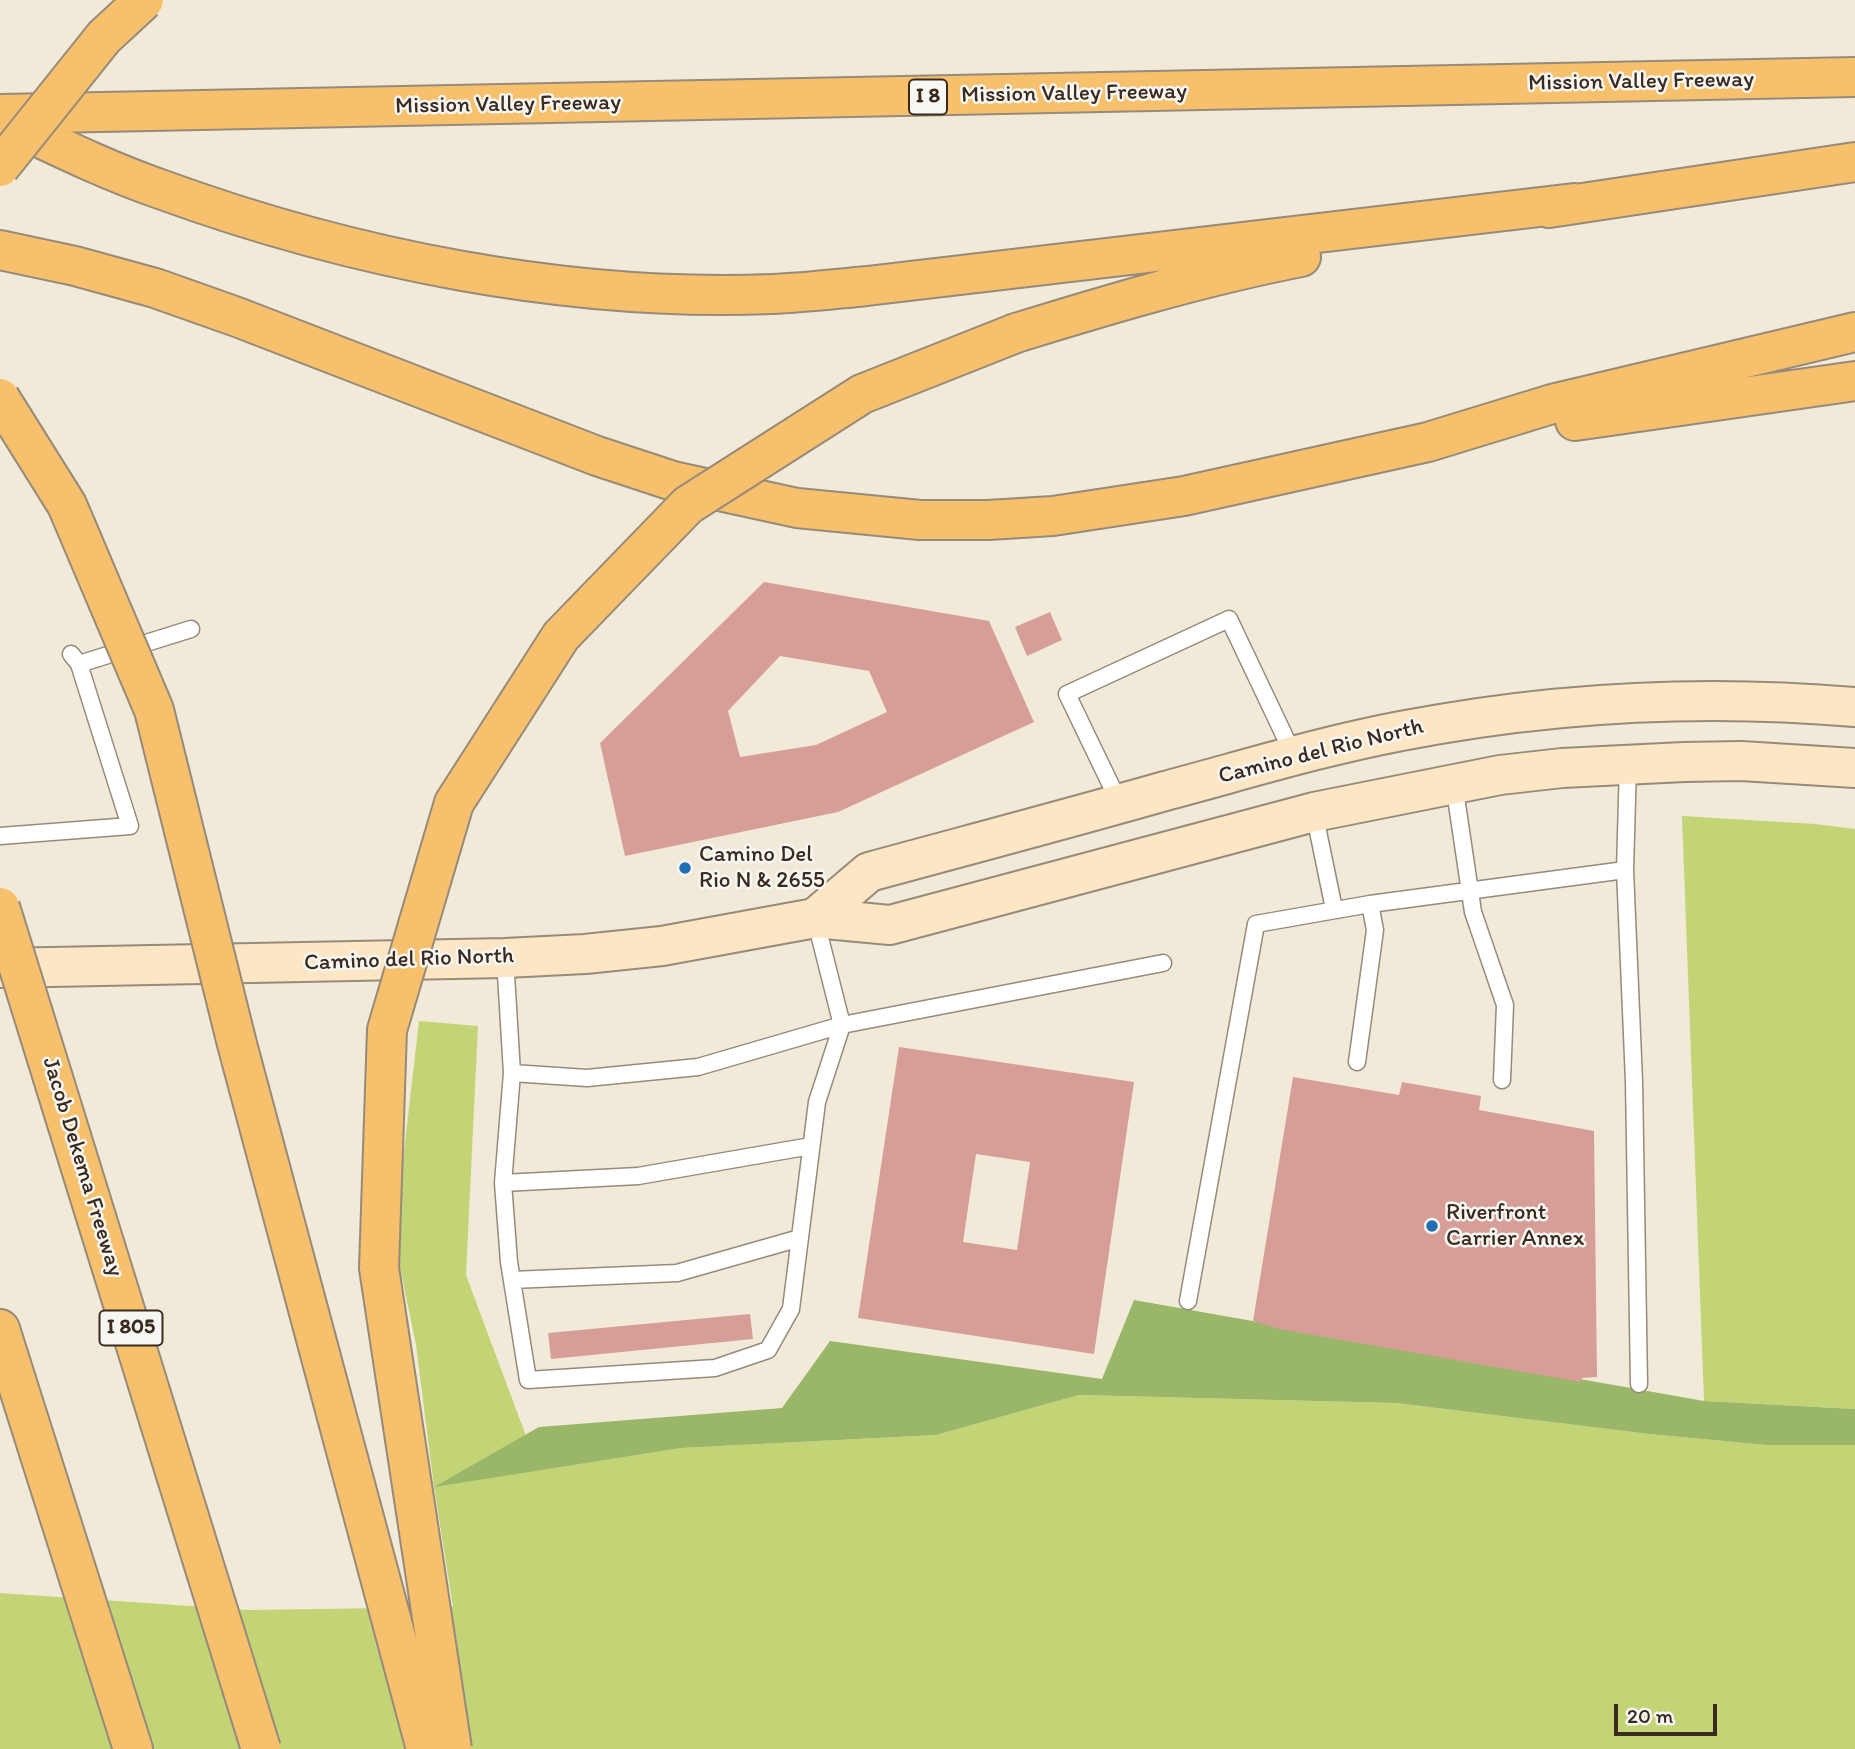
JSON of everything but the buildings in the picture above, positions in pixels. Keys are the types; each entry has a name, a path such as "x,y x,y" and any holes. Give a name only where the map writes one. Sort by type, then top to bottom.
{"highway":[{"path":"0,167 104,37 144,0"},
{"name":"Mission Valley Freeway","path":"0,117 1855,77"},
{"path":"0,117 73,154 145,184 316,240 501,278 670,293 771,294 984,273 1574,203 1855,162"},
{"path":"452,1749 379,1268 387,1030 454,803 561,636 688,505 862,394 1016,333 1153,291 1220,274 1574,203"},
{"path":"0,250 75,266 155,288 237,317 585,452 673,481 797,508 920,520 1053,516 1184,496 1428,442 1855,381"},
{"path":"1428,442 1552,404 1855,332"},
{"path":"0,398 67,505 154,710 237,1044 426,1749"},
{"name":"Jacob Dekema Freeway","path":"0,907 261,1749"},
{"path":"0,1329 133,1749"}],"main road":[{"name":"Camino del Rio North","path":"815,918 869,872 1294,756 1400,731 1540,710 1624,704 1741,701 1855,707"},
{"path":"1624,704 1628,764"},
{"name":"Camino del Rio North","path":"0,968 505,958 662,946 815,918 890,925 1314,812 1525,772 1628,764 1741,761 1855,768"}],"lane":[{"path":"1120,804 1067,694 1229,619 1294,756"},
{"path":"0,836 130,826 75,659 191,629"},
{"path":"1628,764 1625,870 1633,1068 1639,1384"},
{"path":"1454,784 1473,912 1505,1005 1502,1080"},
{"path":"1314,812 1334,909"},
{"path":"1188,1301 1256,924 1334,909 1625,870"},
{"path":"1357,1062 1375,930 1370,904"},
{"path":"505,958 512,1073 503,1183 512,1280 528,1380 715,1368 768,1350 791,1309 817,1102 842,1025 815,918"},
{"path":"512,1073 587,1078 698,1067 842,1025 1163,963"},
{"path":"503,1183 638,1176 811,1146"},
{"path":"512,1280 677,1273 800,1238"}],"green space":[{"path":"1682,816 1855,829 1855,1409 1704,1401"},
{"path":"419,1021 478,1026 466,1275 526,1436 436,1486 681,1448 936,1435 1079,1395 1396,1403 1649,1434 1766,1445 1855,1445 1855,1749 0,1749 0,1593 249,1610 453,1607 416,1345 394,1238"},
{"path":"1134,1300 1704,1401 1855,1409 1855,1445 1766,1445 1649,1434 1396,1403 1079,1395 936,1435 681,1448 434,1487 539,1427 782,1408 830,1341 1102,1379"}],"place":[{"name":"Camino Del Rio N & 2655","path":"685,868"},
{"name":"Riverfront Carrier Annex","path":"1432,1226"}]}
